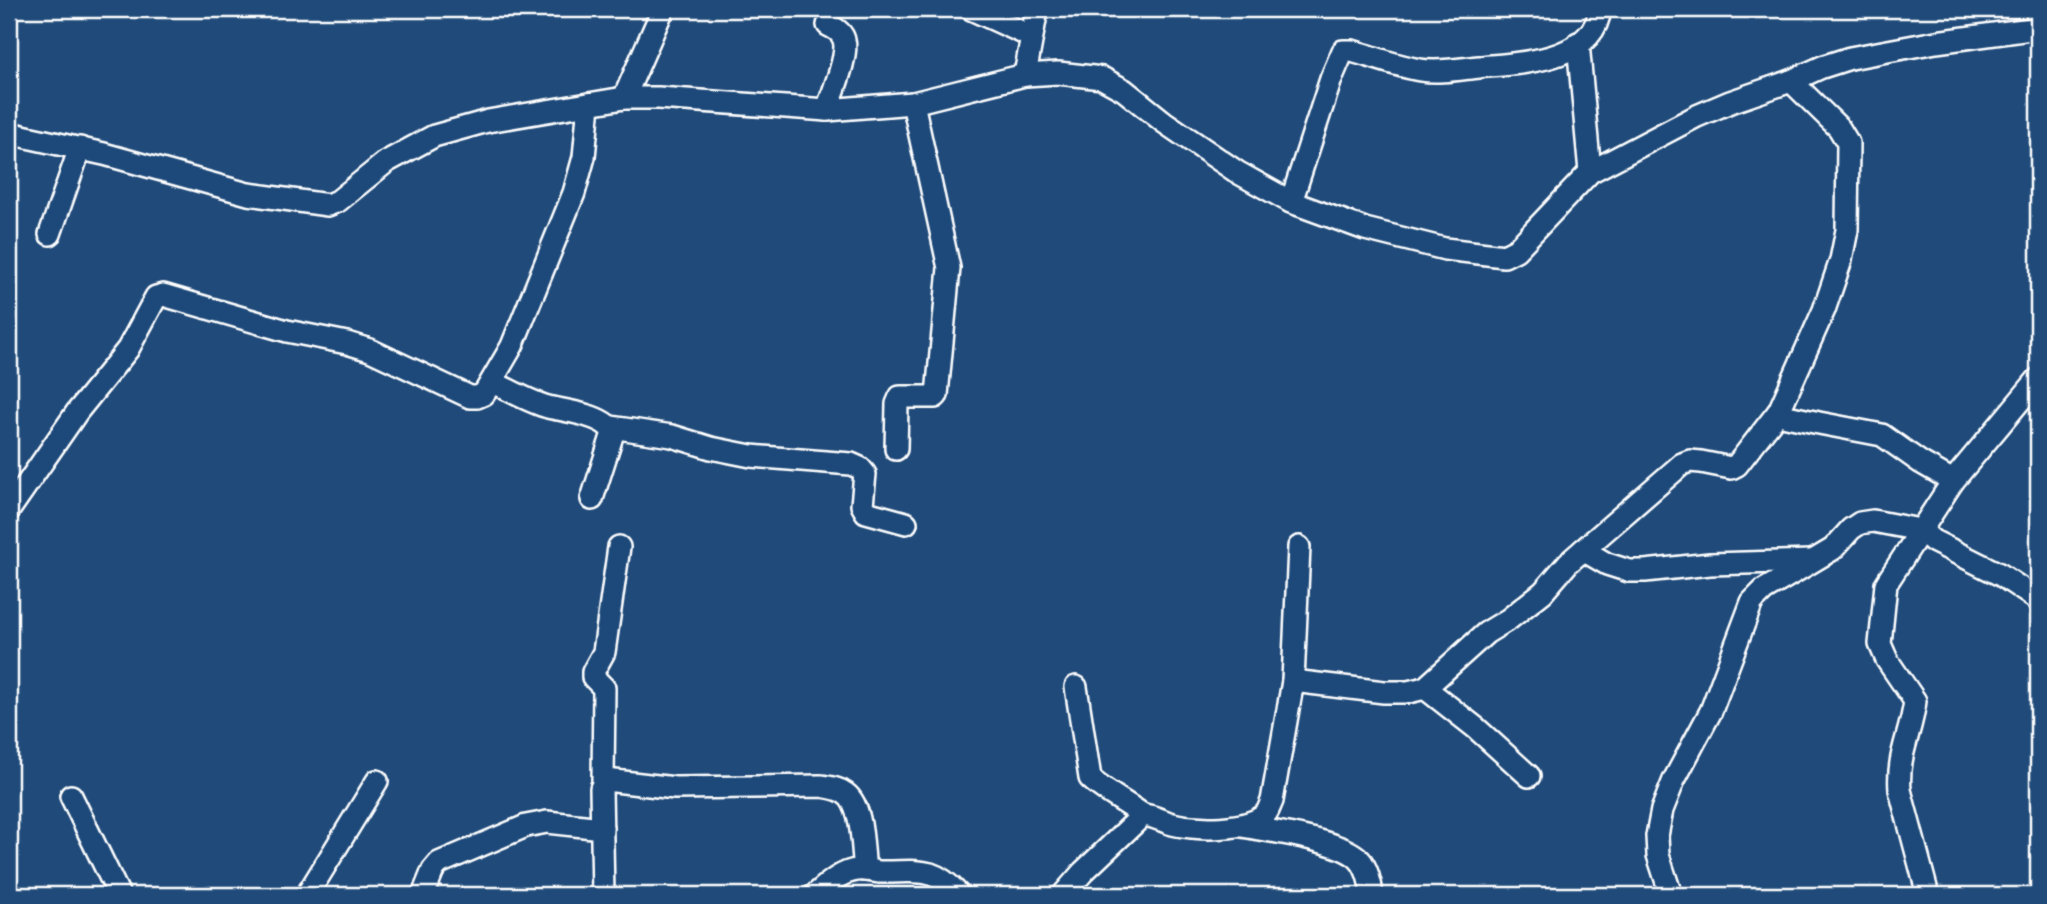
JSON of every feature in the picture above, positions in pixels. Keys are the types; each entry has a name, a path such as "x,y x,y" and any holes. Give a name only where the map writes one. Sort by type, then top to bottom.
{"street":[{"path":"624,98 663,9"},
{"path":"971,9 1030,36"},
{"path":"1025,75 1037,9"},
{"path":"1291,202 1331,79 1343,51 1352,51 1420,70 1439,71 1534,62 1555,57 1578,43 1592,31 1598,21 1600,9"},
{"path":"827,110 844,51 844,40 838,30 828,25"},
{"path":"9,133 80,148 248,194 328,205 338,201 386,162 434,136 488,121 624,98 827,110 913,103 1025,75 1058,73 1102,78 1124,89 1164,121 1237,172 1291,202 1366,229 1445,249 1504,256 1516,250 1590,172 1697,116 1850,58 1936,42 2038,28"},
{"path":"1578,43 1590,172"},
{"path":"1293,681 1384,692 1408,692 1425,688 1486,633 1543,592 1568,563 1682,464 1690,461 1731,468 1737,465 1779,411 1824,310 1841,260 1847,230 1848,143 1839,128 1791,81"},
{"path":"896,449 897,404 900,397 937,395 949,268 913,103"},
{"path":"9,510 77,412 128,349 156,298 163,295 287,331 347,343 470,397 484,394 512,346 574,193 584,157 589,104"},
{"path":"50,234 80,148"},
{"path":"1928,895 1900,790 1899,762 1914,714 1915,701 1887,660 1880,644 1886,584 1952,481 2038,379"},
{"path":"492,382 547,406 598,419 611,428 672,436 751,456 851,464 865,474 862,505 866,512 906,523"},
{"path":"1779,411 1787,416 1819,424 1882,435 1952,481"},
{"path":"592,499 613,433 611,428"},
{"path":"1671,895 1658,855 1657,836 1662,810 1674,780 1712,711 1745,628 1752,602 1763,590 1833,549 1860,523 1873,521 1920,530 1933,541 2001,575 2038,600"},
{"path":"603,895 601,788 604,688 593,677 593,672 604,652 619,547"},
{"path":"1076,687 1090,778 1094,784 1105,788 1143,815 1155,816 1170,823 1209,827 1241,825 1257,820 1267,813 1272,802 1293,681 1299,547"},
{"path":"1583,550 1607,564 1629,571 1710,564 1817,560"},
{"path":"1425,688 1476,728 1529,776"},
{"path":"307,895 377,781"},
{"path":"603,781 675,788 821,786 843,792 851,798 860,821 864,870"},
{"path":"71,796 119,895"},
{"path":"1063,895 1083,872 1143,815"},
{"path":"423,895 433,870 439,863 526,826 547,822 601,828"},
{"path":"1241,825 1304,838 1355,855 1366,870 1372,895"},
{"path":"815,895 838,876 858,870 937,875 959,895"}]}
